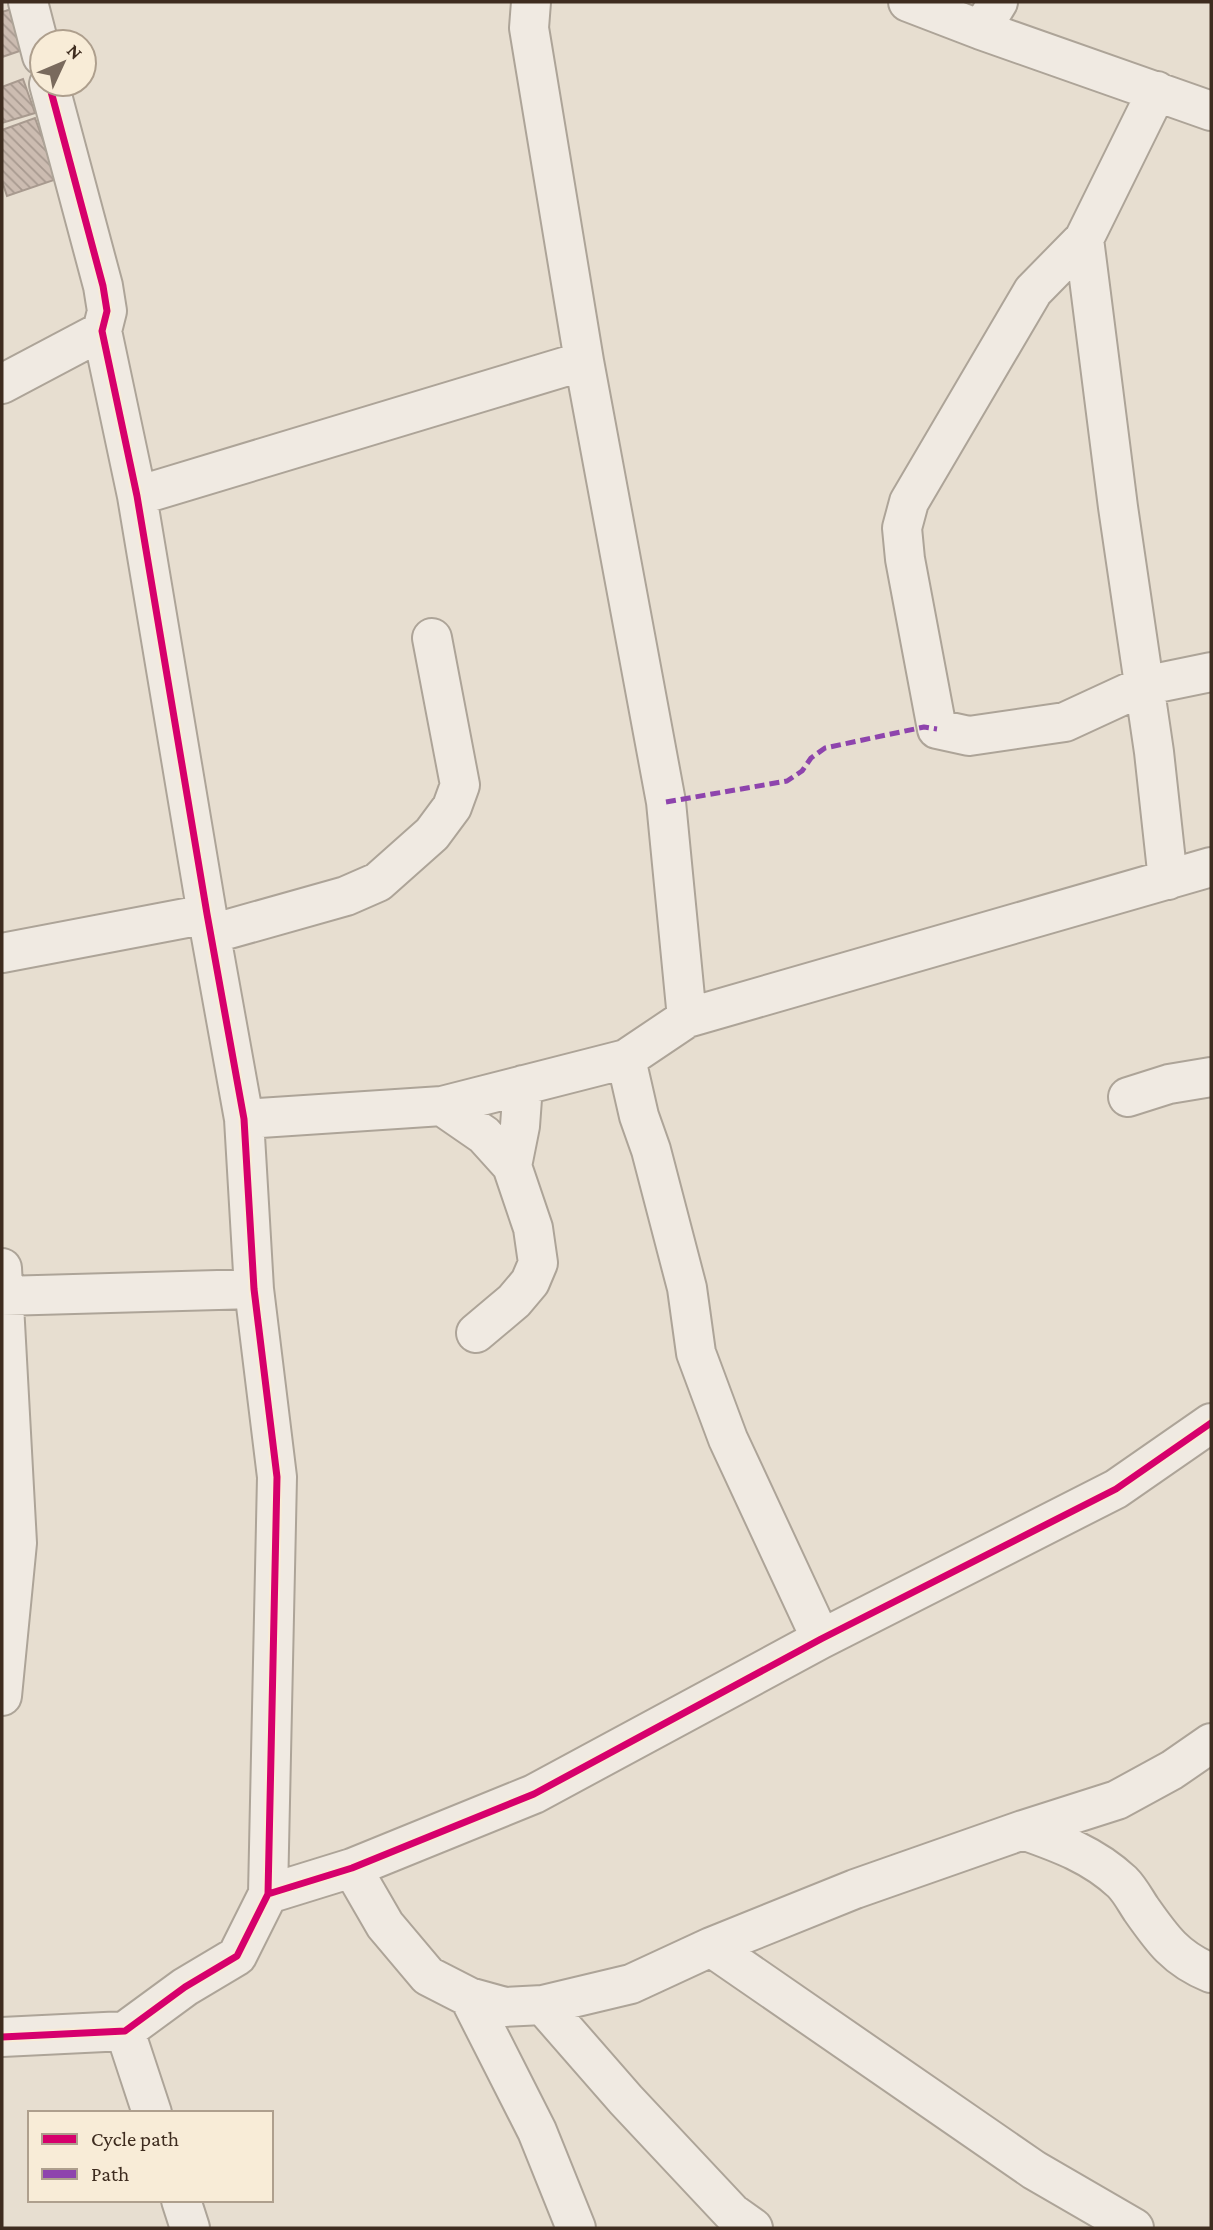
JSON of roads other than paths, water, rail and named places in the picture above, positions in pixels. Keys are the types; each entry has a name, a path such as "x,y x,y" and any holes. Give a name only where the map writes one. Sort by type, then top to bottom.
{"street":[{"path":"2,8 19,2"},
{"path":"28,2 35,28"},
{"path":"531,2 529,29 584,361 666,802 687,1018"},
{"path":"908,2 989,16 1157,91 1210,109"},
{"path":"1157,91 1084,239 1033,291 909,502 902,528 905,559 937,729 969,736 1065,722 1143,686 1211,672"},
{"path":"2,2037 125,2031 185,1987 237,1956 268,1894 277,1477 254,1289 244,1119 137,496 102,331 107,311 103,286 53,98"},
{"path":"1084,239 1154,752 1168,880"},
{"path":"2,384 102,331"},
{"path":"137,496 584,361"},
{"path":"2,953 209,924 346,896 378,882 432,834 452,807 460,785 432,638"},
{"path":"244,1119 442,1106 626,1059 687,1018 1211,867"},
{"path":"626,1059 687,1288 696,1353 728,1439 821,1639"},
{"path":"1128,1097 1169,1084 1211,1077"},
{"path":"512,1166 520,1126 523,1085"},
{"path":"442,1106 484,1135 512,1166 533,1228 538,1263 530,1282 514,1301 476,1333"},
{"path":"2,1696 17,1543 3,1287 254,1289"},
{"path":"268,1894 352,1868 534,1794 821,1639 1116,1489 1211,1423"},
{"path":"352,1868 385,1925 428,1976 469,1997 505,2007 543,2004 631,1984 711,1947 855,1889 1117,1800 1172,1770 1211,1743"},
{"path":"1023,1830 1068,1845 1098,1862 1125,1885 1161,1937 1189,1964 1211,1973"},
{"path":"711,1947 1034,2170 1134,2228"},
{"path":"469,1997 537,2131 576,2228"},
{"path":"543,2004 626,2100 732,2213 753,2228"},
{"path":"125,2031 151,2111"},
{"path":"182,2202 190,2228"}]}
